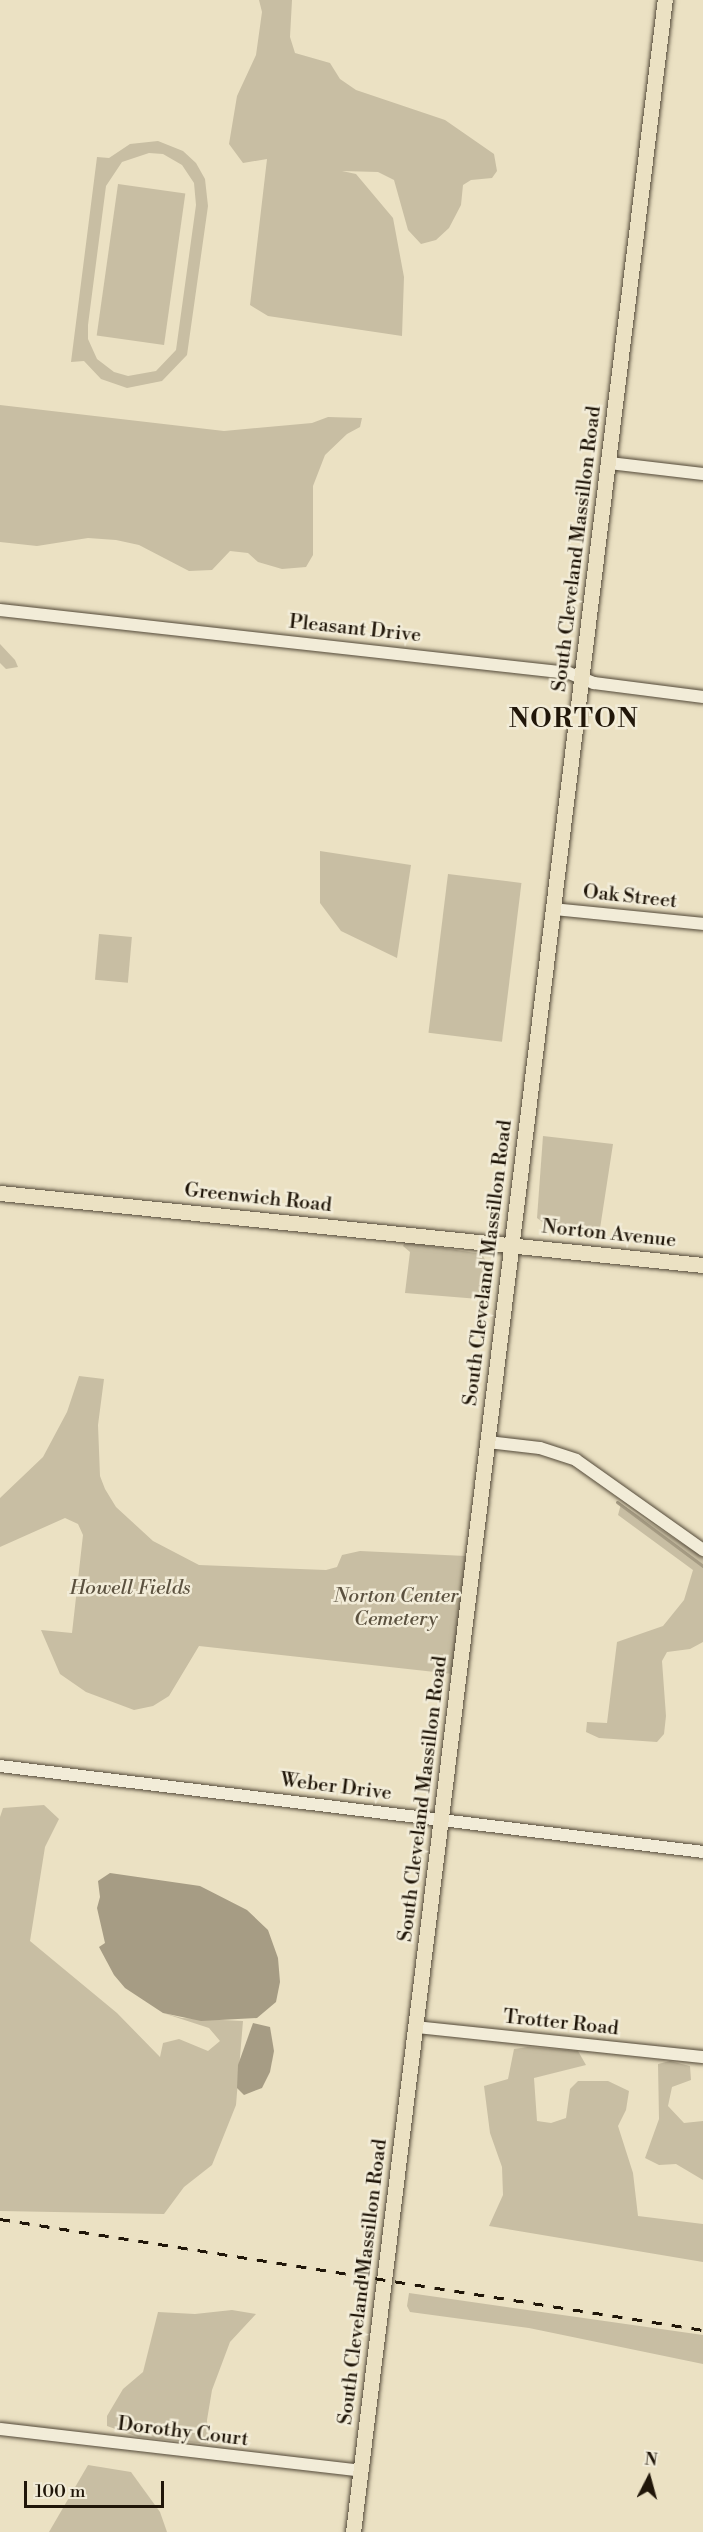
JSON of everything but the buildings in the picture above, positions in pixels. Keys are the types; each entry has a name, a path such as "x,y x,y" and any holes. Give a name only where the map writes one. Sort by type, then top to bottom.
{"main road":[{"name":"South Cleveland Massillon Road","path":"353,2532 665,0"},
{"name":"Greenwich Road","path":"0,1193 511,1245"},
{"name":"Norton Avenue","path":"511,1245 703,1265"}],"street":[{"path":"609,463 703,474"},
{"name":"Pleasant Drive","path":"0,610 502,665 703,697"},
{"name":"Oak Street","path":"553,909 703,924"},
{"path":"488,1442 540,1448 576,1460 703,1550"},
{"name":"Weber Drive","path":"0,1766 703,1852"},
{"name":"Trotter Road","path":"416,2027 703,2057"},
{"name":"Dorothy Court","path":"0,2429 361,2471"}],"green space":[{"path":"259,0 292,0 290,37 295,53 330,63 340,79 356,90 445,120 494,154 497,171 492,178 471,180 463,185 461,205 449,228 436,240 421,244 408,230 394,180 378,172 342,171 356,174 393,218 404,277 402,336 268,316 250,305 267,159 243,163 229,144 237,96 256,55 262,12"},
{"path":"158,141 183,151 196,163 205,179 208,206 187,355 162,381 127,388 101,379 84,361 71,362 97,157 109,158 130,144","holes":["149,153 163,154 182,165 194,183 196,205 176,350 156,371 128,376 114,372 97,359 88,339 106,186 122,162"]},
{"path":"118,184 185,193 164,345 97,336"},
{"path":"0,405 224,431 312,423 328,417 362,418 360,427 347,434 325,455 313,486 313,555 306,567 282,569 258,562 248,553 230,551 212,570 189,571 139,545 116,540 88,538 37,546 0,542"},
{"path":"0,644 15,660 18,667 6,669 0,663"},
{"path":"320,851 411,865 397,958 341,931 320,903"},
{"path":"448,874 521,883 502,1042 429,1033"},
{"path":"99,934 132,937 128,983 95,980"},
{"path":"543,1136 613,1144 599,1235 549,1227 537,1218"},
{"path":"405,1242 482,1254 492,1273 488,1306 479,1299 405,1293 410,1252 403,1246"},
{"path":"79,1376 104,1379 98,1425 100,1476 116,1507 153,1541 199,1565 326,1570 337,1567 342,1555 360,1551 466,1556 453,1674 199,1646 169,1696 153,1706 134,1710 86,1692 60,1674 41,1630 72,1633 83,1535 78,1524 65,1518 0,1547 0,1498 43,1457 67,1412"},
{"path":"621,1504 703,1557 703,1642 690,1649 667,1652 662,1661 666,1716 664,1734 657,1742 599,1738 586,1732 587,1722 607,1723 617,1642 663,1626 684,1600 693,1570 618,1515"},
{"path":"44,1805 59,1819 45,1847 30,1941 117,2013 160,2057 163,2043 179,2039 208,2051 220,2041 209,2028 163,2013 182,2018 243,2021 236,2105 212,2165 184,2187 164,2214 0,2211 0,1817 3,1808"},
{"path":"528,2047 578,2051 586,2065 534,2078 537,2121 551,2123 566,2118 570,2089 578,2081 608,2081 629,2091 626,2110 618,2126 633,2173 638,2216 703,2224 703,2262 489,2226 503,2195 502,2167 490,2133 484,2086 508,2079 514,2049"},
{"path":"670,2061 690,2066 691,2080 672,2087 668,2106 684,2123 703,2121 703,2180 676,2164 659,2165 645,2158 659,2119 658,2064"},
{"path":"409,2293 703,2335 703,2364 529,2328 410,2312 407,2306"},
{"path":"232,2310 256,2314 230,2342 212,2390 207,2420 208,2444 138,2437 107,2426 107,2416 123,2389 143,2372 158,2312 195,2314"},
{"path":"88,2465 131,2472 160,2512 167,2532 49,2532"}],"shaded area":[{"path":"110,1873 200,1886 247,1910 268,1930 278,1958 280,1982 276,2002 257,2018 201,2021 163,2013 125,1988 114,1975 99,1947 105,1943 97,1908 100,1897 98,1881"},
{"path":"253,2023 270,2027 274,2051 270,2072 262,2088 244,2095 237,2088 238,2065"}],"waterway":[{"path":"617,1502 703,1566"}],"railway":[{"path":"0,2219 703,2330"}],"district":[{"name":"NORTON","path":"574,720"}],"park label":[{"name":"Howell Fields","path":"130,1588"},
{"name":"Norton Center Cemetery","path":"396,1608"}]}
